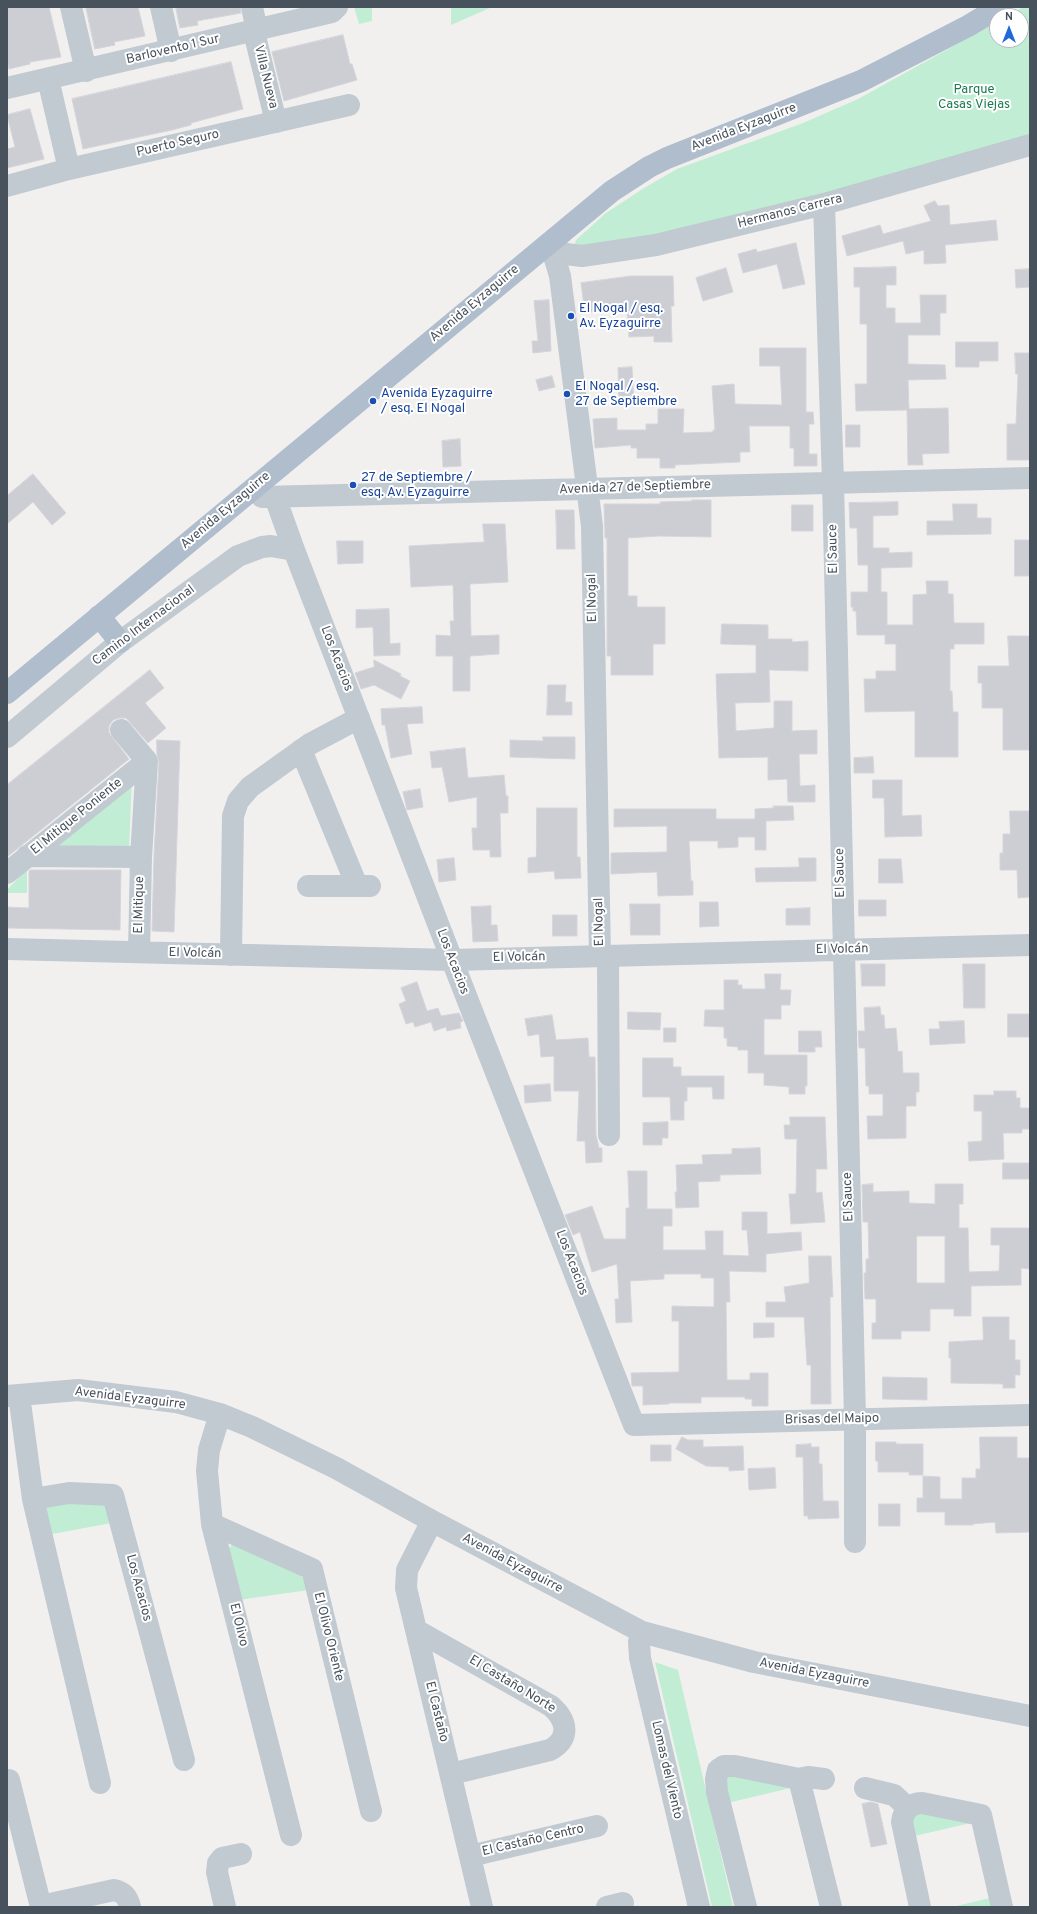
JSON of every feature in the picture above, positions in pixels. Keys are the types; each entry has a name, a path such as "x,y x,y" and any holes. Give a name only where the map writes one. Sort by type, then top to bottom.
{"main road":[{"name":"Avenida Eyzaguirre","path":"7,693 612,191 650,167 680,153 861,81 968,26 1000,7"},
{"path":"99,616 120,642"}],"street":[{"path":"71,7 86,71"},
{"path":"161,7 171,51"},
{"name":"Villa Nueva","path":"252,7 255,31 276,122"},
{"name":"Barlovento 1 Sur","path":"7,88 255,31 332,12 337,7"},
{"path":"48,79 69,169"},
{"name":"Puerto Seguro","path":"7,186 69,169 349,105"},
{"name":"Hermanos Carrera","path":"547,246 574,255 597,254 656,245 824,204 1030,145"},
{"name":"El Sauce","path":"824,204 833,482 855,1419 855,1542"},
{"name":"El Nogal","path":"547,246 558,267 592,526 609,1135"},
{"name":"Avenida 27 de Septiembre","path":"241,498 1030,478"},
{"name":"Los Acacios","path":"275,497 452,960 634,1425"},
{"name":"Camino Internacional","path":"7,737 120,642 238,556 262,547 271,546 294,550"},
{"path":"231,955 235,808 238,800 247,790 300,750 359,718"},
{"path":"122,730 147,761"},
{"path":"300,750 364,886 308,886"},
{"name":"El Mitique Poniente","path":"7,873 147,761"},
{"name":"El Mitique","path":"139,952 141,857 147,761"},
{"path":"27,856 141,857"},
{"name":"El Volcán","path":"7,949 452,960 1030,945"},
{"name":"Avenida Eyzaguirre","path":"13,1395 78,1390 176,1402 220,1414 252,1427 336,1468 432,1521 642,1632 754,1662 1030,1716"},
{"path":"13,1395 33,1498 100,1782"},
{"name":"El Olivo","path":"220,1414 209,1450 207,1471 212,1524 291,1835"},
{"name":"Brisas del Maipo","path":"634,1425 1030,1415"},
{"name":"Los Acacios","path":"33,1498 69,1493 113,1495 184,1760"},
{"name":"El Castaño","path":"432,1521 406,1575 406,1588 482,1907"},
{"name":"El Olivo Oriente","path":"212,1524 312,1569 371,1811"},
{"name":"El Castaño Norte","path":"416,1630 551,1706 560,1715 564,1725 562,1739 550,1750 451,1774"},
{"name":"Lomas del Viento","path":"642,1632 639,1642 640,1658 699,1907"},
{"path":"423,1660 442,1644"},
{"path":"746,1907 717,1792 716,1779 718,1770 724,1766 735,1766 799,1779 808,1777 824,1779"},
{"path":"799,1779 831,1907"},
{"path":"865,1788 894,1795 908,1808"},
{"path":"9,1789 41,1907 114,1890 126,1897 130,1907"},
{"path":"920,1907 902,1817 908,1808 915,1804 922,1803 980,1814 1002,1907"},
{"name":"El Castaño Centro","path":"470,1856 597,1826"},
{"path":"225,1907 217,1872 218,1863 222,1858 241,1854"}],"green space":[{"path":"354,7 372,7 372,21 359,24"},
{"path":"451,7 492,7 451,25"},
{"name":"Parque Casas Viejas","path":"1030,7 1030,138 621,248 574,246 576,240 606,213 644,188 677,169 803,123 858,99 989,26 989,48 1029,48 1029,8 1021,8"},
{"path":"132,777 129,851 43,850"},
{"path":"27,869 27,893 7,893 7,890"},
{"path":"106,1499 117,1522 47,1535 41,1500"},
{"path":"233,1543 298,1569 309,1590 238,1600 228,1550"},
{"path":"655,1662 678,1670 733,1907 712,1907"},
{"path":"731,1773 795,1787 727,1803 725,1778"},
{"path":"914,1811 975,1822 910,1837"},
{"path":"994,1897 998,1907 952,1907"}],"building":[{"path":"7,7 49,7 61,57 30,62 30,64 9,69 7,60"},
{"path":"86,7 138,7 145,36 114,42 115,45 95,49"},
{"path":"176,7 240,7 241,13 197,21 198,25 180,28"},
{"path":"343,35 350,64 352,64 357,80 284,101 272,52"},
{"path":"231,62 243,109 191,123 191,125 172,130 83,149 72,99"},
{"path":"30,109 44,159 7,168 7,149 15,147 7,115"},
{"path":"935,201 938,206 949,205 950,225 996,220 998,240 945,245 946,263 924,264 924,250 906,254 903,241 847,256 842,236 880,225 883,234 931,221 924,206"},
{"path":"796,243 805,284 783,289 777,264 743,273 738,254 756,249 757,252"},
{"path":"896,267 896,285 886,285 886,308 895,308 895,323 921,323 920,295 946,295 946,313 940,313 940,335 908,335 908,364 945,365 946,379 908,380 909,409 948,408 949,453 922,454 923,465 908,465 907,410 856,411 855,384 867,384 867,324 860,324 860,287 854,287 854,268"},
{"path":"726,268 733,292 703,301 696,278"},
{"path":"1030,269 1030,287 1016,288 1015,270"},
{"path":"631,276 673,276 674,306 671,306 672,342 654,342 654,336 629,337 627,307 585,313 581,283"},
{"path":"549,300 551,351 533,353 532,341 538,341 534,301"},
{"path":"956,342 998,342 998,361 979,361 979,367 956,367"},
{"path":"760,348 806,348 806,412 813,412 814,424 809,424 809,454 817,454 817,466 794,466 794,448 790,448 790,426 749,426 750,452 740,452 740,462 675,465 675,468 660,468 660,458 637,458 637,448 631,448 631,445 595,448 593,419 617,418 617,430 646,430 646,424 658,424 658,409 684,409 683,433 713,432 713,430 715,430 712,386 734,384 735,404 782,405 780,366 760,366"},
{"path":"1015,353 1030,353 1030,460 1007,460 1007,424 1016,424 1018,374 1016,374"},
{"path":"632,367 634,405 619,406 618,368"},
{"path":"552,376 555,387 539,391 536,380"},
{"path":"846,425 860,425 860,447 846,447"},
{"path":"460,439 461,466 443,467 442,441"},
{"path":"33,474 66,513 52,525 33,502 7,524 7,496"},
{"path":"711,500 711,537 659,536 628,538 628,596 637,596 637,607 665,607 665,644 653,644 653,675 611,675 611,656 607,656 607,538 605,538 604,504 660,504 660,502"},
{"path":"898,502 898,515 873,516 873,548 889,548 889,553 912,552 912,567 881,568 881,592 887,592 887,625 913,625 913,595 927,594 926,581 948,581 948,594 953,594 954,623 984,623 984,644 954,644 954,649 950,649 950,691 952,691 953,712 958,712 958,757 915,757 915,711 865,712 864,679 876,679 876,671 896,671 896,644 885,644 885,635 857,635 856,611 853,611 853,607 851,607 851,592 868,592 868,565 858,565 857,528 850,528 849,503"},
{"path":"953,504 977,504 977,518 991,518 991,534 927,535 927,521 953,521"},
{"path":"792,505 813,505 813,531 792,531"},
{"path":"556,510 574,510 575,549 557,549"},
{"path":"483,524 505,524 508,582 470,584 471,636 499,635 499,654 470,656 470,691 453,691 453,656 436,656 436,635 451,636 450,621 454,621 453,585 411,587 409,546 484,542"},
{"path":"1015,540 1030,540 1030,576 1015,576"},
{"path":"337,541 363,541 363,563 338,564"},
{"path":"389,609 390,644 400,643 400,655 374,656 373,627 356,628 356,610"},
{"path":"722,624 768,625 768,639 792,639 792,642 808,641 808,671 769,670 770,702 735,703 736,731 774,728 774,701 792,701 792,731 817,730 817,754 799,754 800,786 815,785 815,802 788,802 787,779 768,780 768,757 719,758 716,674 756,673 756,645 721,644"},
{"path":"1008,636 1030,636 1030,750 1003,750 1003,708 982,708 982,683 978,683 978,666 1009,666"},
{"path":"374,660 401,674 400,676 410,681 401,699 374,685 361,689 355,673 374,667"},
{"path":"150,670 164,688 145,703 166,728 148,743 126,718 113,720 109,726 109,733 129,759 7,857 7,785"},
{"path":"548,685 566,685 565,702 572,702 572,715 547,715"},
{"path":"422,707 423,723 407,724 412,754 391,758 385,725 382,725 381,709"},
{"path":"543,737 575,737 575,759 510,757 510,740 543,741"},
{"path":"157,740 180,741 174,932 152,931 159,762 157,754"},
{"path":"465,748 468,778 504,775 506,796 508,796 508,813 500,813 501,857 490,857 490,850 473,850 472,828 477,828 477,797 449,802 442,767 432,768 430,752"},
{"path":"873,757 874,773 854,773 854,758"},
{"path":"873,780 902,780 902,816 921,815 922,836 885,837 884,798 873,798"},
{"path":"420,789 423,807 407,810 403,792"},
{"path":"773,806 793,806 794,820 766,821 766,850 755,850 755,837 738,837 738,847 718,848 718,841 689,841 693,895 658,896 657,872 611,874 611,853 667,852 667,826 614,827 614,809 716,809 716,819 755,819 755,809 774,808"},
{"path":"537,808 577,808 577,857 580,857 581,878 555,879 554,871 528,873 528,858 536,857"},
{"path":"1010,811 1030,811 1030,897 1018,898 1017,870 1000,870 1000,853 1003,853 1003,834 1010,834"},
{"path":"454,858 456,880 439,882 437,860"},
{"path":"799,858 816,858 816,881 756,882 755,868 799,867"},
{"path":"879,859 901,859 903,883 879,883"},
{"path":"121,870 120,930 7,928 7,907 29,908 29,871"},
{"path":"859,900 886,900 886,916 859,916"},
{"path":"700,902 718,902 719,926 700,927"},
{"path":"630,904 660,904 660,935 631,935"},
{"path":"491,906 491,925 497,925 498,941 473,942 471,907"},
{"path":"810,908 810,925 786,925 786,909"},
{"path":"553,915 577,915 577,936 553,936"},
{"path":"861,964 885,964 885,986 862,986"},
{"path":"963,964 985,964 985,1008 964,1008"},
{"path":"765,974 781,974 780,990 791,990 790,1005 781,1005 781,1019 764,1019 764,1055 807,1055 807,1086 805,1086 805,1094 789,1094 789,1087 764,1085 764,1073 748,1073 748,1050 738,1050 738,1047 727,1046 727,1038 724,1038 724,1027 704,1026 705,1010 724,1010 724,980 738,980 738,985 742,985 742,989 765,989"},
{"path":"417,982 427,1011 438,1008 441,1016 459,1013 463,1021 460,1022 461,1028 447,1031 446,1027 434,1031 431,1022 415,1027 413,1022 406,1024 399,1004 406,1001 401,988"},
{"path":"880,1007 881,1015 884,1015 885,1029 896,1028 898,1052 902,1051 903,1073 919,1073 919,1092 916,1092 916,1106 906,1106 906,1138 868,1139 867,1116 883,1116 883,1094 869,1094 869,1086 866,1086 865,1048 859,1048 858,1031 865,1031 864,1008"},
{"path":"628,1012 661,1013 660,1030 628,1029"},
{"path":"1008,1014 1030,1014 1030,1037 1008,1037"},
{"path":"552,1015 556,1040 588,1038 589,1057 595,1057 596,1135 599,1148 602,1148 602,1162 586,1163 585,1141 577,1141 579,1091 554,1091 554,1056 541,1057 539,1034 528,1036 525,1019"},
{"path":"964,1021 965,1043 930,1045 929,1029 940,1029 939,1022"},
{"path":"664,1028 676,1028 676,1042 664,1042"},
{"path":"799,1031 821,1031 822,1047 815,1047 815,1052 799,1052"},
{"path":"643,1058 673,1058 673,1067 681,1067 681,1076 724,1076 724,1099 713,1099 712,1087 687,1087 687,1101 684,1101 684,1120 671,1120 670,1097 643,1097"},
{"path":"550,1084 551,1101 525,1103 524,1086"},
{"path":"994,1091 1016,1091 1016,1098 1020,1098 1020,1108 1030,1108 1030,1129 1022,1129 1022,1133 1003,1133 1004,1159 969,1161 968,1142 982,1141 982,1111 974,1111 974,1095 994,1095"},
{"path":"790,1117 825,1117 827,1169 816,1169 816,1193 822,1192 825,1222 791,1224 789,1194 796,1194 797,1139 785,1139 784,1125 790,1125"},
{"path":"668,1122 668,1138 662,1138 662,1145 643,1145 643,1123"},
{"path":"760,1148 761,1174 720,1175 720,1181 698,1182 699,1207 676,1208 676,1165 703,1164 702,1155 732,1154 732,1149"},
{"path":"1003,1163 1029,1163 1030,1179 1003,1179"},
{"path":"628,1171 647,1171 647,1209 672,1209 672,1226 663,1226 663,1250 706,1250 705,1231 723,1231 723,1255 749,1256 747,1230 742,1230 742,1212 767,1212 767,1234 801,1232 802,1250 766,1254 766,1272 729,1271 730,1302 726,1302 727,1380 750,1380 750,1373 768,1373 768,1406 752,1406 752,1399 745,1399 745,1397 701,1397 701,1403 643,1405 643,1386 632,1386 631,1373 679,1372 679,1321 672,1321 672,1306 714,1307 714,1278 701,1278 701,1274 664,1274 664,1279 630,1281 632,1322 616,1323 615,1299 619,1299 617,1264 592,1272 580,1232 573,1235 565,1215 592,1206 604,1239 626,1239 626,1208 629,1208"},
{"path":"873,1184 873,1192 909,1191 909,1203 935,1204 935,1184 963,1184 963,1204 959,1204 959,1228 968,1228 969,1272 999,1271 1000,1245 991,1245 991,1228 1030,1228 1030,1269 1021,1268 1021,1285 971,1286 971,1316 954,1316 954,1309 930,1309 930,1331 901,1331 901,1339 872,1339 872,1323 876,1323 876,1299 865,1299 864,1273 866,1273 866,1259 869,1259 868,1222 863,1222 862,1185","holes":["917,1236 945,1236 945,1283 917,1283"]},
{"path":"809,1256 831,1256 833,1297 830,1297 831,1404 811,1404 811,1365 807,1365 804,1317 766,1317 766,1302 786,1302 784,1287 809,1283"},
{"path":"983,1317 1009,1317 1009,1340 1015,1340 1015,1360 1020,1360 1020,1375 1015,1375 1015,1388 1003,1388 1003,1384 951,1383 951,1358 949,1358 949,1342 983,1340"},
{"path":"754,1323 774,1323 774,1337 754,1338"},
{"path":"883,1377 927,1378 927,1400 883,1399"},
{"path":"682,1437 688,1440 703,1440 703,1447 743,1446 744,1470 729,1471 729,1467 706,1466 676,1449"},
{"path":"980,1437 1017,1437 1017,1458 1030,1458 1030,1532 996,1533 995,1522 973,1525 945,1525 945,1512 917,1512 917,1498 923,1498 923,1476 940,1477 940,1499 962,1499 962,1478 976,1478 976,1469 980,1469"},
{"path":"876,1442 923,1444 923,1475 909,1475 909,1472 878,1472 878,1461 876,1461"},
{"path":"811,1444 811,1447 819,1447 819,1464 822,1464 823,1501 838,1501 839,1518 808,1519 808,1516 804,1516 803,1457 796,1457 796,1445"},
{"path":"651,1445 671,1445 671,1461 651,1461"},
{"path":"775,1468 776,1488 749,1490 748,1469"},
{"path":"879,1504 900,1504 900,1526 879,1526"},
{"path":"871,1802 878,1804 887,1844 871,1847 862,1804"}],"place":[{"name":"El Nogal / esq. Av. Eyzaguirre","path":"571,316"},
{"name":"El Nogal / esq. 27 de Septiembre","path":"567,394"},
{"name":"Avenida Eyzaguirre / esq. El Nogal","path":"373,401"},
{"name":"27 de Septiembre / esq. Av. Eyzaguirre","path":"353,485"}]}
